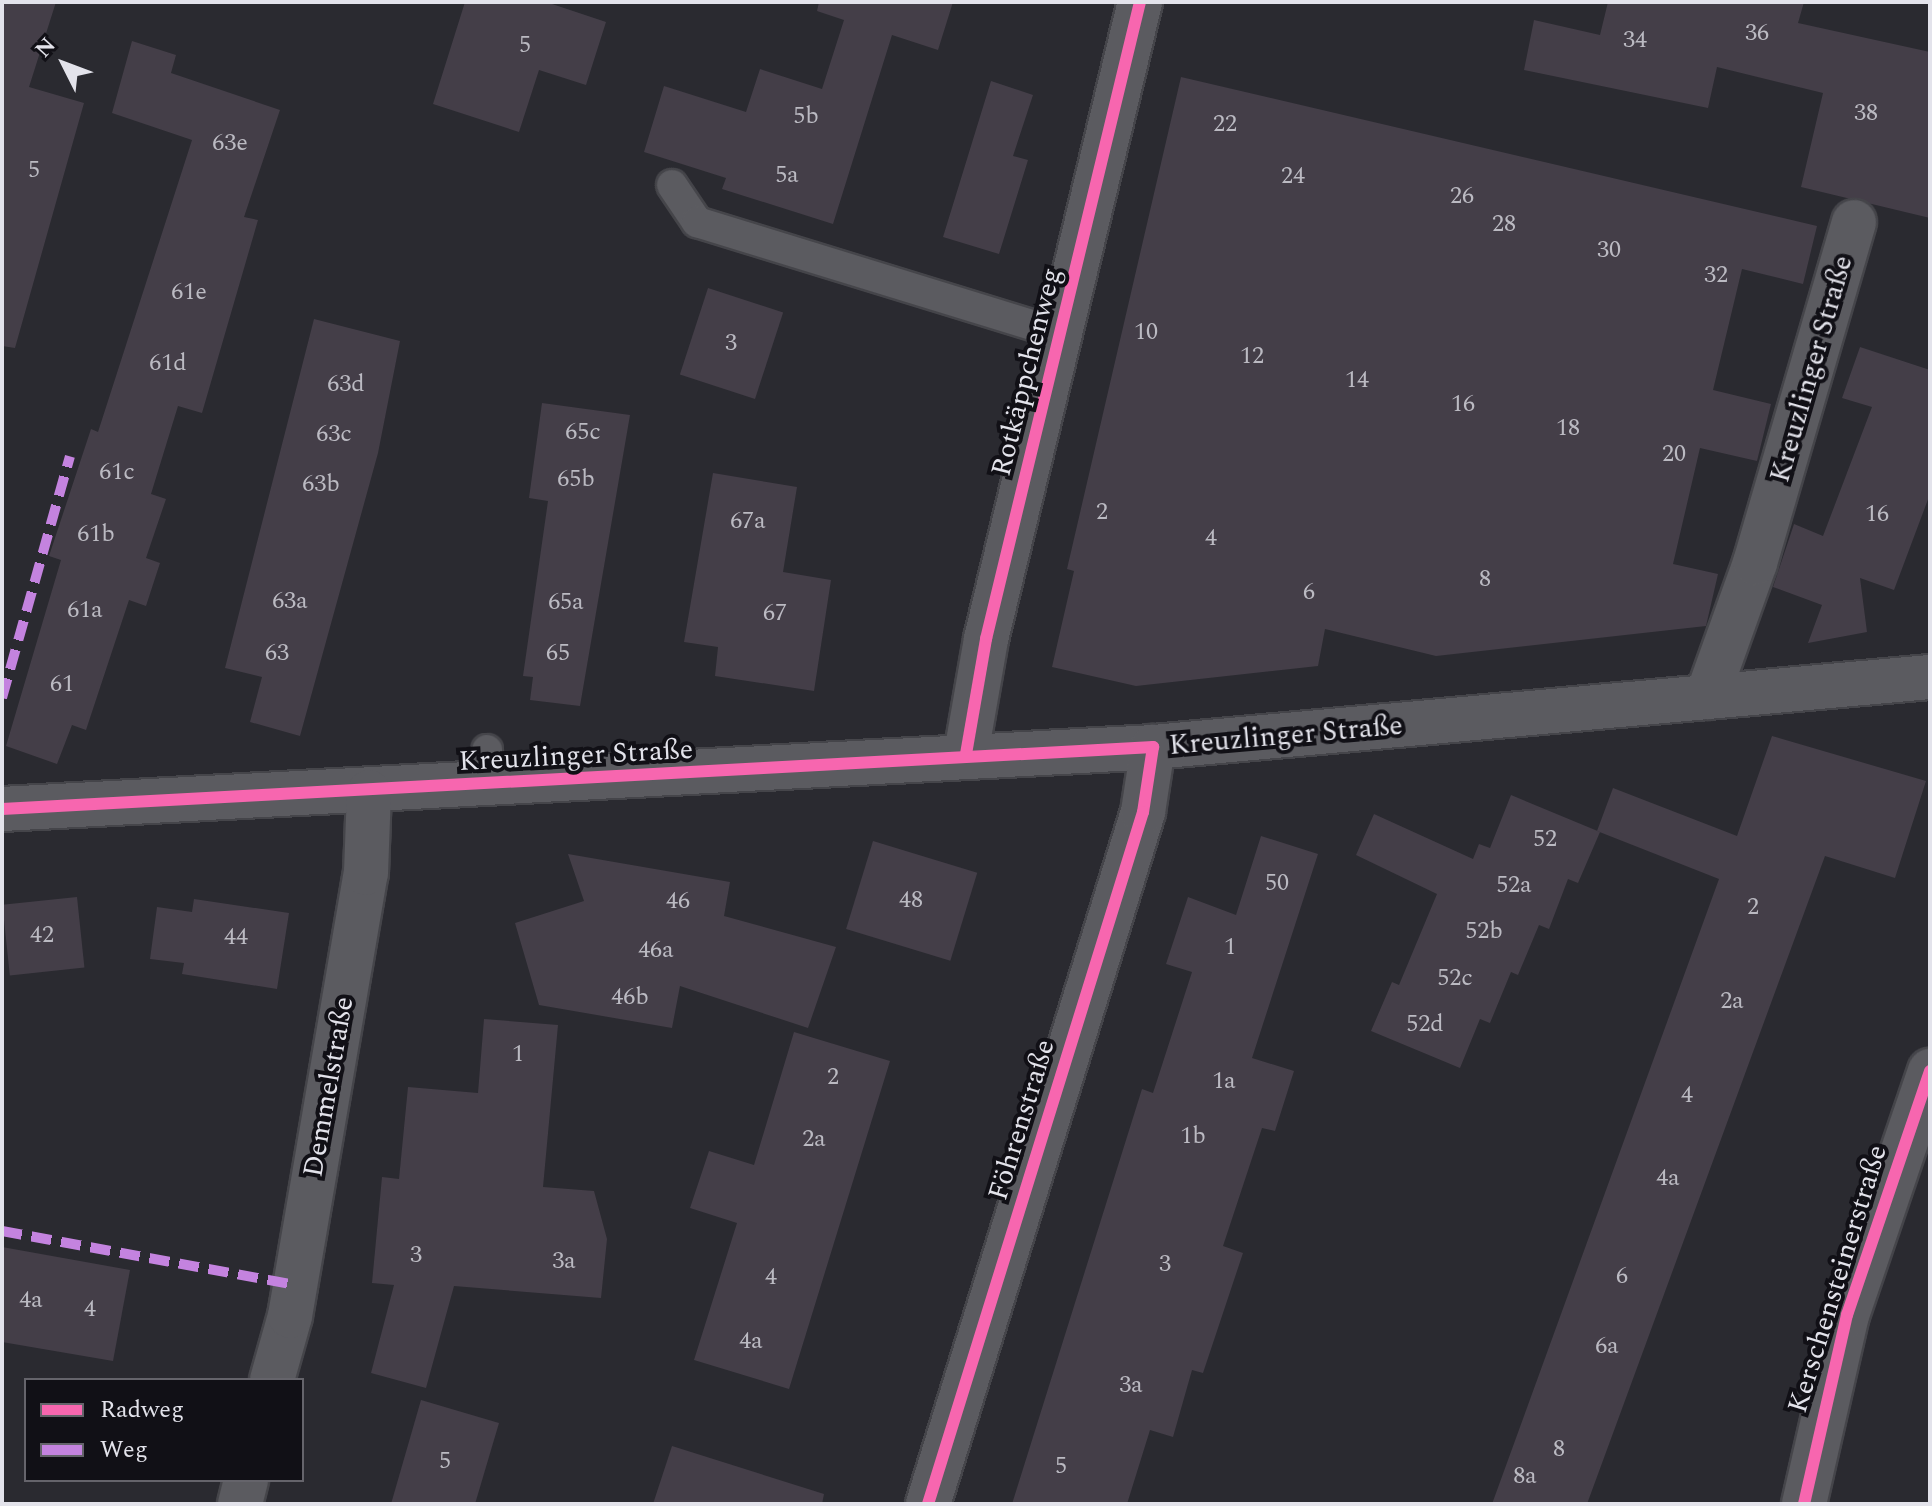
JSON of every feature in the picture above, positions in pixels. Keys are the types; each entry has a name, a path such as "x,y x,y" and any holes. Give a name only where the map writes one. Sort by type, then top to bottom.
{"street":[{"name":"Rotkäppchenweg","path":"966,754 986,639 1140,2"},
{"name":"Kreuzlinger Straße","path":"1707,697 1755,563 1854,222"},
{"name":"Kreuzlinger Straße","path":"2,809 369,792 488,767 1153,747 1930,677"},
{"name":"Föhrenstraße","path":"928,1504 1143,812 1153,747"},
{"name":"Demmelstraße","path":"273,1378 290,1316 366,873 369,792"},
{"name":"Kerschensteinerstraße","path":"1804,1504 1847,1315 1930,1071"},
{"path":"240,1504 246,1482"}],"lane":[{"path":"672,185 697,222 1062,334"}],"building":[{"path":"2,2 56,2 29,87 84,103 15,348 2,346"},
{"path":"465,2 546,2 606,22 586,85 539,70 519,132 433,104"},
{"path":"819,2 953,2 938,50 892,35 833,224 722,189 726,178 644,152 664,86 746,112 760,69 822,89 844,20 817,11"},
{"path":"1608,2 1804,2 1798,23 1930,52 1930,218 1801,187 1823,93 1717,67 1708,108 1524,70 1534,20 1600,35"},
{"path":"132,41 176,55 171,73 280,110 244,217 258,220 202,413 178,406 151,494 166,499 146,558 160,563 146,606 129,600 86,730 72,725 57,764 6,746 61,560 49,556 91,429 98,432 192,140 112,113"},
{"path":"1181,77 1817,226 1803,284 1742,269 1713,390 1771,404 1757,461 1700,448 1673,564 1718,574 1706,626 1436,656 1325,629 1318,666 1136,686 1052,667 1074,571 1067,569"},
{"path":"991,81 1033,95 1013,156 1028,160 999,254 943,237"},
{"path":"708,288 783,312 755,399 680,375"},
{"path":"314,319 400,341 378,453 300,736 250,722 262,677 225,668"},
{"path":"1860,347 1930,370 1930,494 1894,590 1860,578 1867,632 1808,643 1822,605 1773,587 1794,524 1823,536 1872,407 1842,398"},
{"path":"542,403 630,415 580,706 530,700 533,677 523,676 548,501 529,498"},
{"path":"713,473 797,487 783,572 831,580 814,691 715,676 718,647 684,642"},
{"path":"1772,736 1926,781 1895,878 1825,856 1587,1504 1492,1504 1719,879 1597,831 1613,788 1737,836"},
{"path":"1511,795 1600,832 1578,883 1568,879 1549,929 1539,925 1518,975 1511,972 1490,1023 1480,1019 1460,1068 1371,1031 1392,982 1399,985 1437,894 1356,855 1374,814 1473,859 1479,844 1490,848"},
{"path":"1261,836 1318,854 1252,1058 1294,1071 1275,1131 1262,1128 1223,1246 1243,1253 1203,1373 1192,1370 1173,1437 1150,1430 1127,1504 1012,1504 1142,1089 1153,1093 1192,972 1166,964 1188,897 1236,915"},
{"path":"873,841 977,873 950,961 846,929"},
{"path":"568,854 730,882 724,916 836,947 808,1028 680,986 672,1028 539,1005 515,923 584,901"},
{"path":"77,897 84,968 10,975 2,905"},
{"path":"194,899 289,913 277,989 182,974 184,963 150,959 157,907 192,912"},
{"path":"484,1019 558,1025 543,1187 594,1191 607,1239 601,1298 454,1286 426,1388 371,1373 394,1285 372,1283 382,1177 399,1179 408,1087 478,1093"},
{"path":"794,1032 890,1061 789,1389 694,1360 737,1223 690,1208 709,1151 754,1165"},
{"path":"2,1247 130,1270 113,1361 2,1342"},
{"path":"421,1400 499,1423 475,1504 391,1504"},
{"path":"672,1446 824,1494 822,1504 653,1504"}],"marked path":[{"path":"2,698 70,456"},
{"path":"2,1231 295,1285"}],"cycle path":[{"path":"966,754 986,639 1140,2"},
{"path":"2,809 1153,747 1143,812 928,1504"},
{"path":"1804,1504 1847,1315 1930,1071"}]}
